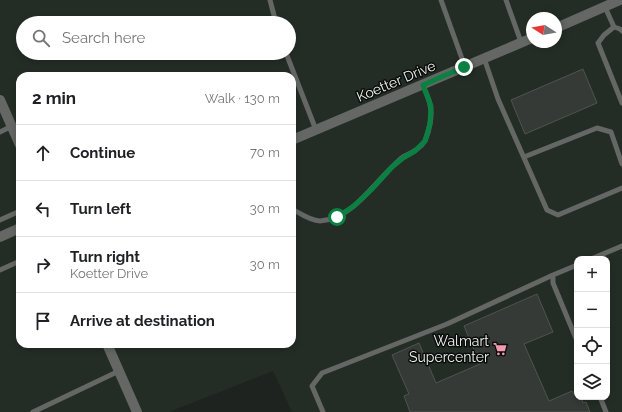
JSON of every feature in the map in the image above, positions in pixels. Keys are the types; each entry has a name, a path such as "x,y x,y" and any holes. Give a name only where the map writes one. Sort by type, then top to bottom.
{"street":[{"path":"562,25 620,0"},
{"name":"Koetter Drive","path":"296,138 526,40"},
{"path":"0,100 16,136"},
{"path":"0,237 16,230"},
{"path":"109,348 137,412"}],"lane":[{"path":"270,0 274,16"},
{"path":"441,0 464,67"},
{"path":"506,0 521,42"},
{"path":"605,7 614,27 622,31"},
{"path":"614,27 604,35 598,43 622,103"},
{"path":"484,58 498,99 547,210 558,215 622,188"},
{"path":"289,60 293,72"},
{"path":"296,79 316,130"},
{"path":"296,212 303,216 319,221 337,217 354,206 392,167 415,151 425,141 430,124 431,106 423,85"},
{"path":"0,132 12,126"},
{"path":"524,157 597,128 610,132 622,164"},
{"path":"0,220 16,213"},
{"path":"598,256 622,246"},
{"path":"0,270 16,263"},
{"path":"323,412 312,386 322,373 447,324 574,266"},
{"path":"553,275 553,283 574,334"},
{"path":"33,412 119,371"},
{"path":"601,400 606,412"}],"shaded area":[{"path":"0,0 622,0 622,412 292,412 273,371 169,412 0,412"}],"building":[{"path":"583,69 597,103 525,134 511,100"},
{"name":"Walmart Supercenter","path":"537,294 553,332 524,344 549,401 572,391 574,394 574,400 582,400 583,403 586,402 590,412 410,412 404,396 409,394 392,355 419,343 436,383 480,364 464,326"}],"place":[{"name":"Walmart Supercenter","path":"500,349"}],"route":[{"path":"337,217 354,206 392,167 415,151 425,141 430,124 431,106 423,85 464,67"}]}
